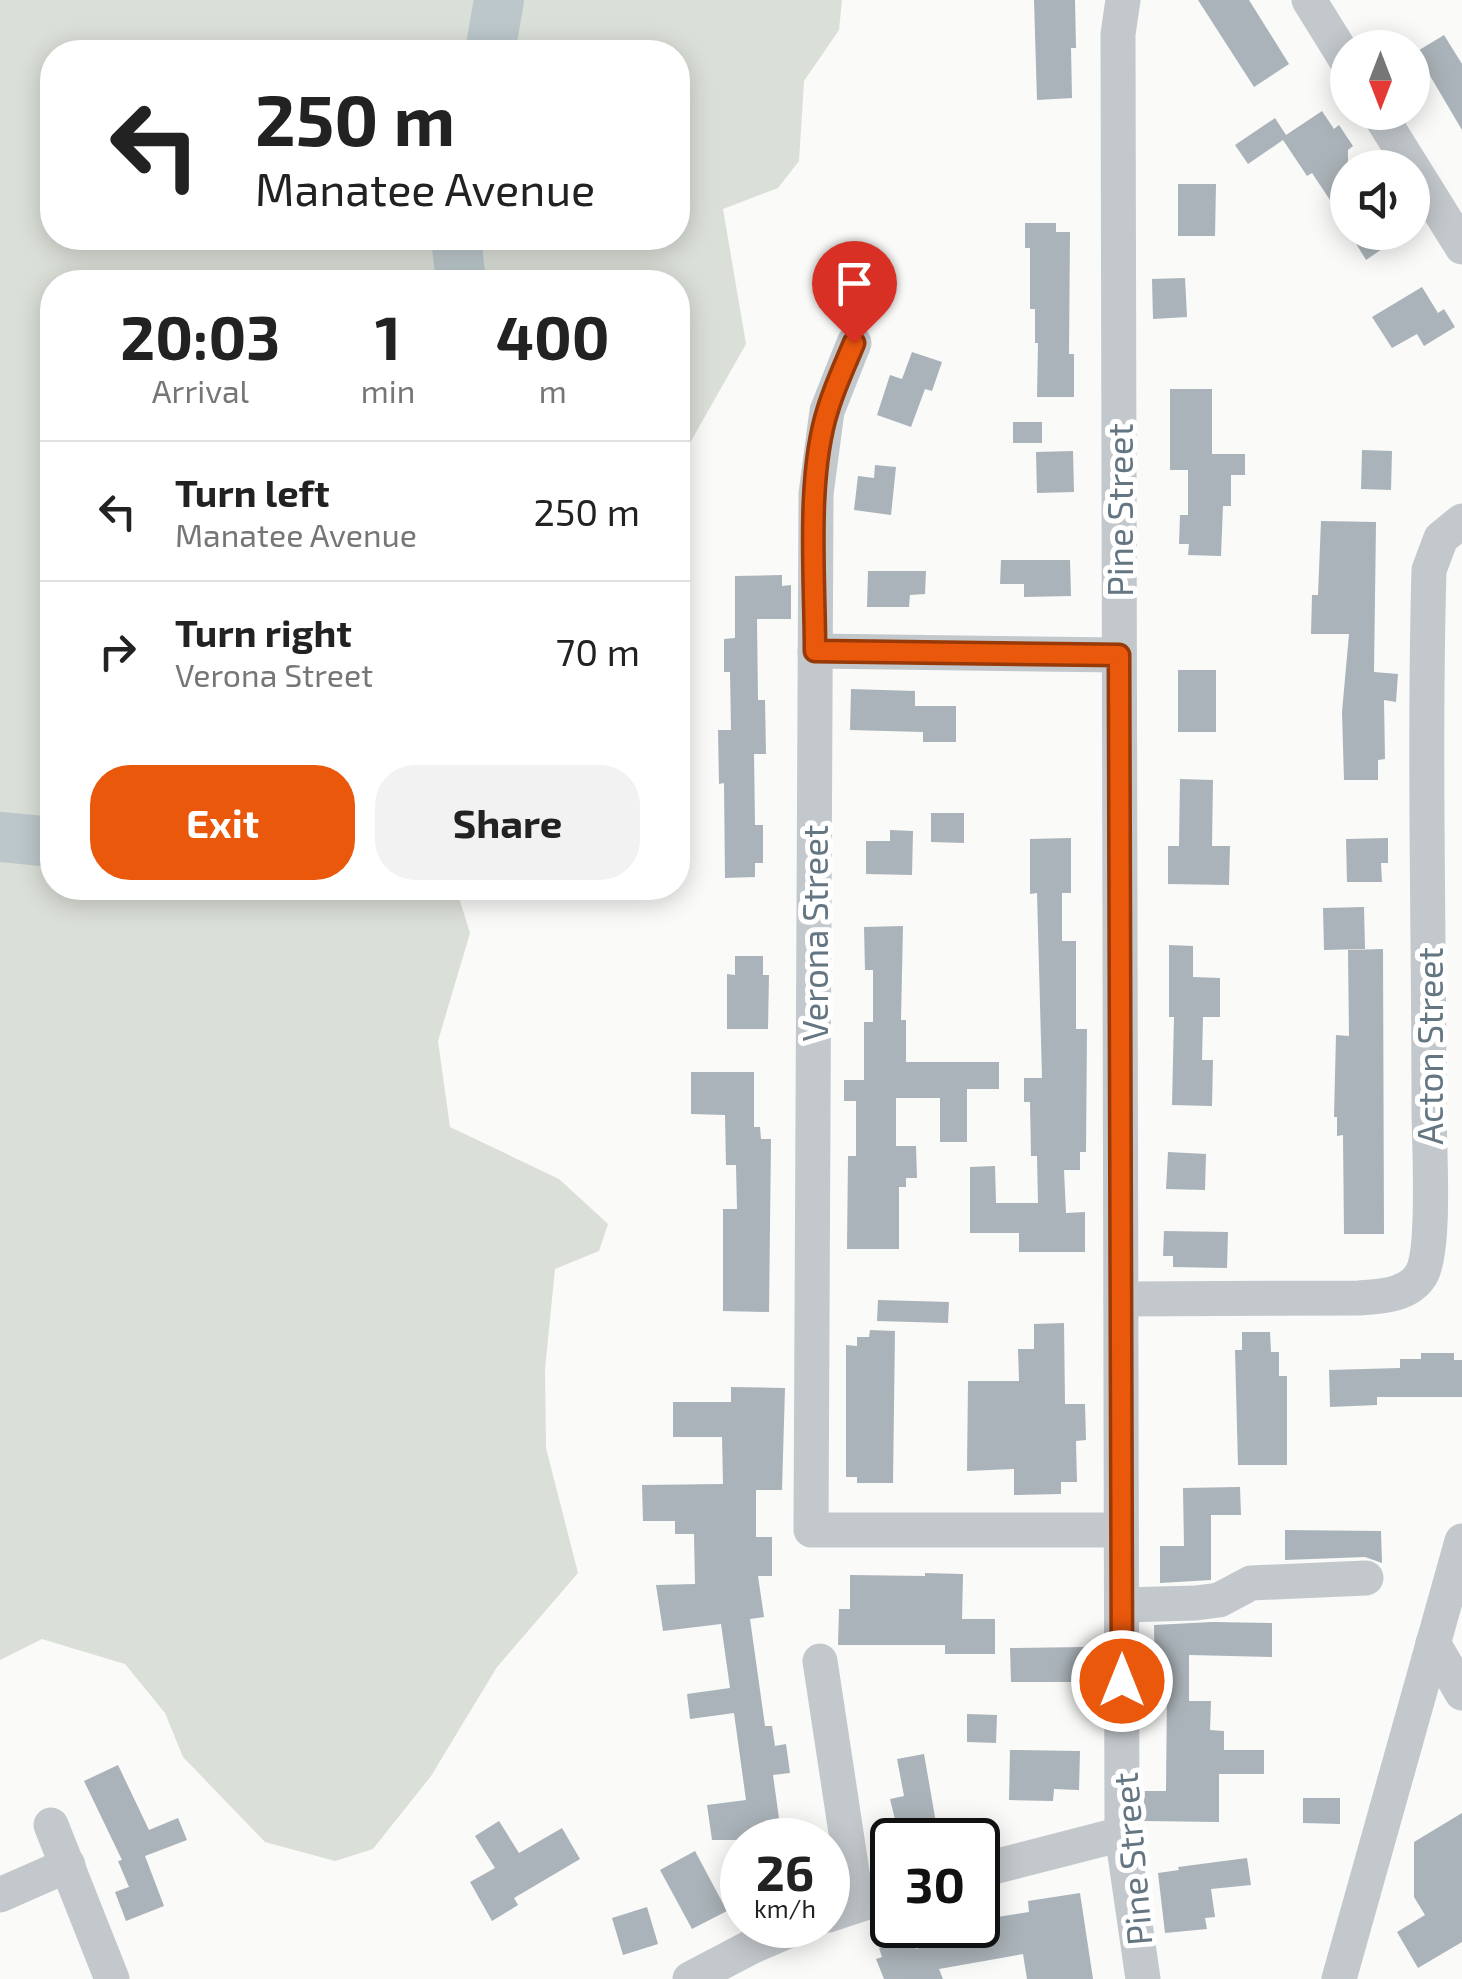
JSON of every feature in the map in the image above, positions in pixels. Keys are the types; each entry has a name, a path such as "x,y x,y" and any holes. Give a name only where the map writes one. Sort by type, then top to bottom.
{"street":[{"name":"Pine Street","path":"1123,0 1118,34 1122,1834 1143,1979"},
{"path":"1309,0 1330,33"},
{"path":"1389,130 1462,248"},
{"name":"Verona Street","path":"854,343 827,411 816,494 811,1530 1121,1530"},
{"name":"Acton Street","path":"1121,1299 1360,1298 1392,1294 1410,1287 1422,1274 1428,1254 1429,570 1441,538 1462,521"},
{"path":"815,651 1119,655"},
{"path":"1339,1979 1462,1542"},
{"path":"1122,1605 1218,1600 1251,1583 1366,1578"},
{"path":"1434,1643 1462,1693"},
{"path":"820,1661 834,1818"},
{"path":"51,1826 112,1979"},
{"path":"1000,1865 1122,1834"},
{"path":"0,1895 68,1865"},
{"path":"690,1979 749,1948"}],"shaded area":[{"path":"0,0 842,0 839,30 804,81 799,161 778,188 723,209 746,344 690,443 690,270 40,270 40,900 460,900 470,933 438,1041 450,1127 559,1179 608,1224 599,1251 555,1269 545,1369 546,1448 578,1573 497,1667 431,1776 373,1849 335,1861 265,1842 183,1757 165,1713 125,1664 42,1639 0,1660"}],"building":[{"path":"1034,0 1075,0 1072,98 1037,100"},
{"path":"1198,0 1249,0 1289,64 1254,87"},
{"path":"1444,35 1462,64 1462,130 1430,76 1430,44"},
{"path":"1322,111 1330,130 1342,130 1353,146 1348,150 1330,150 1330,200 1312,173 1307,176 1283,140 1248,164 1235,145 1275,118 1286,135"},
{"path":"1178,184 1216,184 1215,236 1178,236"},
{"path":"1025,223 1056,223 1056,232 1070,232 1069,354 1074,354 1074,397 1037,397 1038,343 1035,309 1030,309 1030,248 1025,248"},
{"path":"1360,250 1381,250 1366,260"},
{"path":"1185,278 1187,317 1153,319 1152,279"},
{"path":"1422,287 1438,313 1444,309 1455,327 1424,346 1417,334 1392,348 1372,317"},
{"path":"912,352 942,362 932,391 925,389 911,427 877,415 890,375 902,379"},
{"path":"1170,389 1212,389 1212,454 1245,454 1245,475 1231,475 1231,506 1223,506 1221,556 1188,555 1189,544 1179,544 1180,515 1188,515 1188,470 1170,470"},
{"path":"1013,422 1042,422 1042,443 1013,443"},
{"path":"1362,450 1392,451 1391,490 1361,489"},
{"path":"1073,451 1074,492 1037,493 1036,452"},
{"path":"875,465 896,467 891,515 854,510 858,476 874,478"},
{"path":"1321,521 1376,522 1374,672 1398,674 1396,702 1384,700 1385,759 1378,760 1378,780 1344,780 1342,712 1349,634 1311,634 1312,595 1318,595"},
{"path":"1001,560 1070,560 1071,596 1024,597 1024,584 1000,584"},
{"path":"868,571 926,571 925,594 910,595 909,607 867,607"},
{"path":"782,575 782,586 791,585 791,619 757,619 758,700 765,700 766,754 754,754 755,825 763,825 763,863 755,863 755,877 725,878 724,783 719,784 718,730 731,730 730,672 724,672 724,639 735,638 735,576"},
{"path":"1178,670 1216,670 1216,732 1178,732"},
{"path":"851,689 915,691 915,706 956,706 956,742 923,742 923,732 850,730"},
{"path":"1180,779 1213,780 1212,846 1230,846 1229,885 1168,884 1168,846 1179,846"},
{"path":"931,813 964,813 964,843 931,842"},
{"path":"890,830 913,831 912,875 866,874 866,841 890,841"},
{"path":"1071,838 1071,893 1062,893 1062,941 1076,941 1076,1029 1087,1029 1086,1152 1080,1152 1080,1170 1064,1170 1066,1213 1085,1212 1085,1252 1019,1252 1019,1233 970,1233 970,1167 995,1166 996,1203 1038,1203 1037,1156 1031,1156 1030,1102 1024,1102 1024,1078 1042,1078 1037,893 1030,894 1030,839"},
{"path":"1388,838 1388,863 1381,863 1382,882 1347,882 1346,839"},
{"path":"1364,907 1365,949 1324,950 1323,908"},
{"path":"903,926 901,1020 906,1020 906,1062 999,1062 999,1089 967,1089 967,1142 940,1142 940,1098 896,1098 896,1146 916,1146 917,1178 906,1178 906,1187 899,1187 899,1249 847,1249 848,1156 856,1156 856,1101 844,1101 844,1080 864,1080 864,1022 873,1022 873,970 865,970 864,927"},
{"path":"1169,945 1193,946 1193,977 1220,978 1220,1017 1203,1017 1202,1060 1213,1060 1212,1106 1172,1105 1174,1017 1169,1017"},
{"path":"1383,949 1384,1234 1344,1234 1343,1135 1337,1136 1334,1117 1336,1035 1349,1036 1348,950"},
{"path":"735,956 763,956 763,975 769,975 768,1029 727,1029 727,974 735,975"},
{"path":"691,1072 754,1072 754,1127 760,1127 761,1139 771,1139 769,1312 723,1311 723,1209 737,1209 736,1165 726,1165 725,1115 691,1114"},
{"path":"1168,1152 1206,1154 1205,1190 1166,1189"},
{"path":"1164,1231 1228,1232 1227,1268 1173,1267 1173,1256 1163,1256"},
{"path":"878,1300 949,1302 948,1323 877,1321"},
{"path":"1064,1323 1065,1404 1085,1404 1086,1440 1076,1441 1077,1482 1061,1482 1061,1494 1014,1495 1014,1469 967,1471 968,1381 1019,1381 1018,1349 1034,1349 1034,1324"},
{"path":"870,1330 895,1331 893,1483 857,1483 857,1477 846,1477 846,1345 857,1346 857,1337 869,1337"},
{"path":"1242,1332 1270,1332 1271,1352 1279,1352 1279,1376 1287,1376 1287,1465 1238,1465 1235,1350 1242,1350"},
{"path":"1421,1353 1454,1353 1454,1360 1462,1360 1462,1397 1377,1397 1377,1405 1330,1407 1329,1370 1400,1368 1400,1359 1421,1359"},
{"path":"731,1387 785,1388 782,1490 756,1490 756,1537 772,1537 772,1576 758,1576 764,1617 750,1619 765,1726 772,1726 775,1746 786,1744 790,1773 773,1775 779,1818 720,1818 720,1840 712,1840 707,1805 746,1800 734,1713 690,1719 687,1694 730,1688 721,1624 663,1631 656,1585 695,1584 694,1534 675,1534 675,1521 643,1521 642,1485 723,1484 722,1437 673,1437 673,1402 731,1402"},
{"path":"1240,1487 1241,1515 1211,1515 1211,1580 1160,1583 1160,1546 1184,1546 1183,1488"},
{"path":"1285,1530 1381,1531 1382,1563 1365,1557 1285,1560"},
{"path":"963,1574 962,1619 995,1619 995,1654 945,1654 945,1645 838,1645 839,1609 850,1609 850,1575"},
{"path":"1272,1623 1272,1657 1189,1655 1189,1701 1211,1701 1210,1730 1224,1731 1224,1750 1264,1750 1264,1774 1219,1774 1219,1822 1144,1821 1144,1791 1166,1791 1167,1688 1155,1688 1154,1625"},
{"path":"1085,1647 1085,1682 1011,1682 1010,1648"},
{"path":"967,1714 997,1715 996,1743 967,1742"},
{"path":"1010,1750 1080,1751 1079,1790 1054,1789 1053,1801 1009,1800"},
{"path":"924,1754 935,1818 895,1818 890,1799 904,1796 897,1759"},
{"path":"118,1765 149,1830 178,1818 187,1840 145,1856 164,1906 126,1921 115,1892 129,1887 118,1861 122,1860 84,1781"},
{"path":"1303,1798 1340,1798 1340,1824 1303,1823"},
{"path":"1462,1813 1462,1942 1418,1968 1397,1932 1425,1915 1414,1897 1414,1842"},
{"path":"499,1821 519,1853 562,1828 580,1859 514,1898 518,1905 492,1921 470,1882 495,1868 475,1836"},
{"path":"695,1851 720,1898 720,1915 692,1929 660,1870"},
{"path":"1247,1858 1251,1885 1211,1889 1215,1917 1205,1918 1207,1929 1165,1933 1158,1873"},
{"path":"1080,1893 1093,1979 1027,1979 1023,1954 939,1969 943,1979 884,1979 876,1959 882,1957 879,1948 1000,1948 1000,1917 1029,1912 1028,1901"},
{"path":"647,1907 658,1944 623,1955 612,1918"}],"waterway":[{"path":"492,40 499,0"},
{"path":"457,250 460,270"},
{"path":"0,837 40,841"}],"route":[{"path":"854,343 827,411 819,452 815,651 1119,655 1122,1681"}]}
